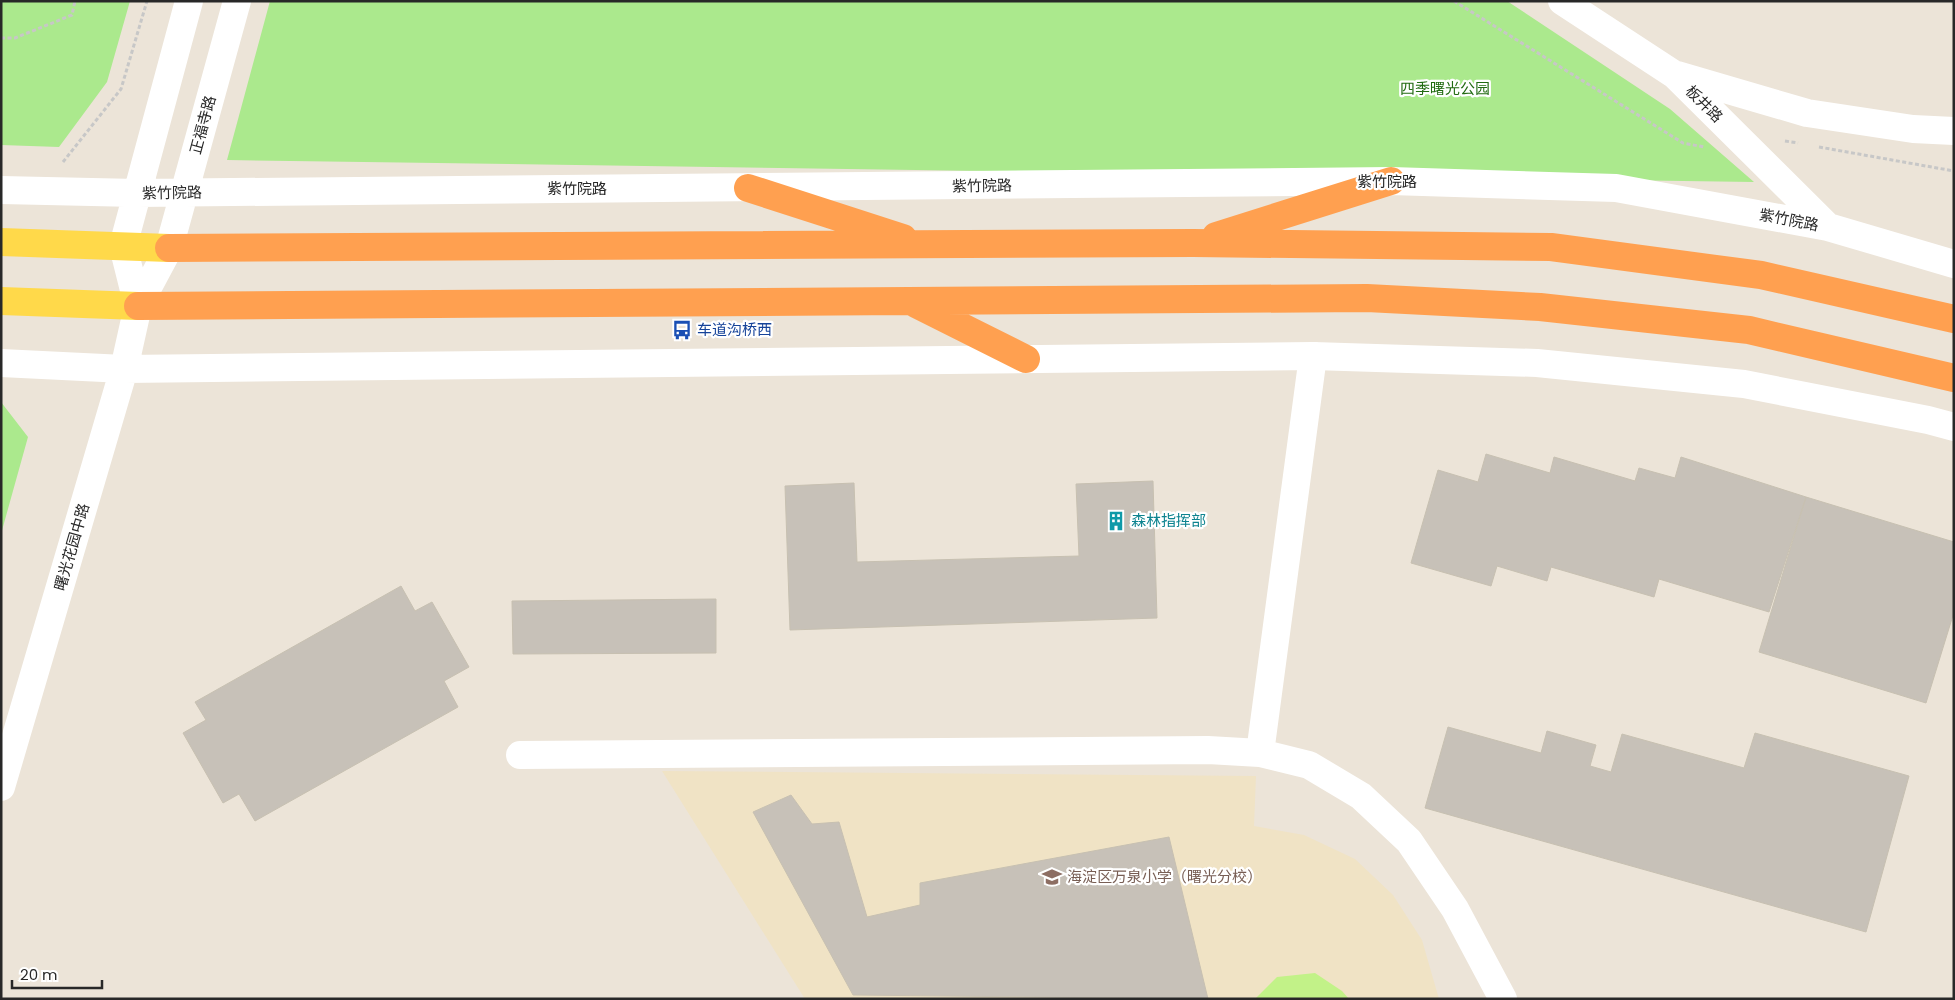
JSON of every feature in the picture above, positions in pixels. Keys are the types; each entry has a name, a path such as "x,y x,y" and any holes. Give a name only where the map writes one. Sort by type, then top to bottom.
{"highway":[{"path":"1193,243 1391,181"},
{"path":"748,188 926,245"},
{"path":"169,248 1193,243 1551,247 1761,275 1954,319"},
{"path":"138,306 1367,298 1540,307 1749,330 1954,378"},
{"path":"910,301 1026,359"}],"main road":[{"path":"1,242 169,248"},
{"path":"1,301 138,306"}],"street":[{"path":"138,306 123,246 189,1"},
{"name":"正福寺路","path":"138,306 169,248 237,1"},
{"name":"板井路","path":"1562,1 1675,75 1828,227"},
{"path":"1675,75 1807,113 1913,129 1954,131"},
{"name":"紫竹院路","path":"1,190 137,193 1391,181 1616,188 1828,227 1954,264"},
{"name":"曙光花园中路","path":"1,788 124,369 138,306"},
{"path":"1260,753 1313,356"},
{"path":"1,363 124,369 1313,356 1537,363 1744,384 1928,420 1954,427"},
{"path":"520,755 1208,750 1260,753 1309,765 1361,796 1409,841 1455,909 1503,999"}],"path":[{"path":"1,38 15,38 72,15 75,1"},
{"path":"61,164 121,88 147,1"},
{"path":"1454,1 1684,143 1712,148"},
{"path":"1758,158 1766,137 1804,144"},
{"path":"1813,146 1954,171"}],"shaded area":[{"name":"海淀区万泉小学（曙光分校）","path":"662,771 1256,776 1254,826 1304,835 1355,859 1393,895 1422,940 1439,999 805,999"}],"green space":[{"path":"1,1 130,1 107,82 59,147 1,145"},
{"name":"四季曙光公园","path":"270,1 1507,1 1670,109 1754,182 227,160"},
{"path":"1,402 28,437 1,534"},
{"path":"1315,973 1342,991 1349,999 1255,999 1277,977"}],"building":[{"path":"1486,454 1550,473 1554,457 1635,481 1639,468 1675,478 1681,457 1806,497 1769,612 1659,579 1654,597 1551,567 1547,581 1497,566 1491,586 1411,563 1438,470 1478,482"},
{"name":"森林指挥部","path":"1153,481 1157,618 790,630 785,486 854,483 857,562 1079,556 1076,484"},
{"path":"1806,497 1954,542 1954,612 1926,703 1759,652"},
{"path":"401,586 415,611 432,602 469,667 444,681 458,707 255,821 239,794 223,803 183,733 206,720 195,702"},
{"path":"716,599 716,653 513,654 512,601"},
{"path":"1448,727 1541,753 1547,731 1596,745 1590,766 1611,772 1622,734 1744,768 1755,733 1909,776 1866,932 1425,808"},
{"path":"791,795 812,824 839,822 867,917 920,905 920,883 1169,837 1208,999 853,995 753,812"}],"place":[{"name":"车道沟桥西","path":"682,330"},
{"name":"森林指挥部","path":"1116,521"},
{"name":"海淀区万泉小学（曙光分校）","path":"1052,877"}]}
